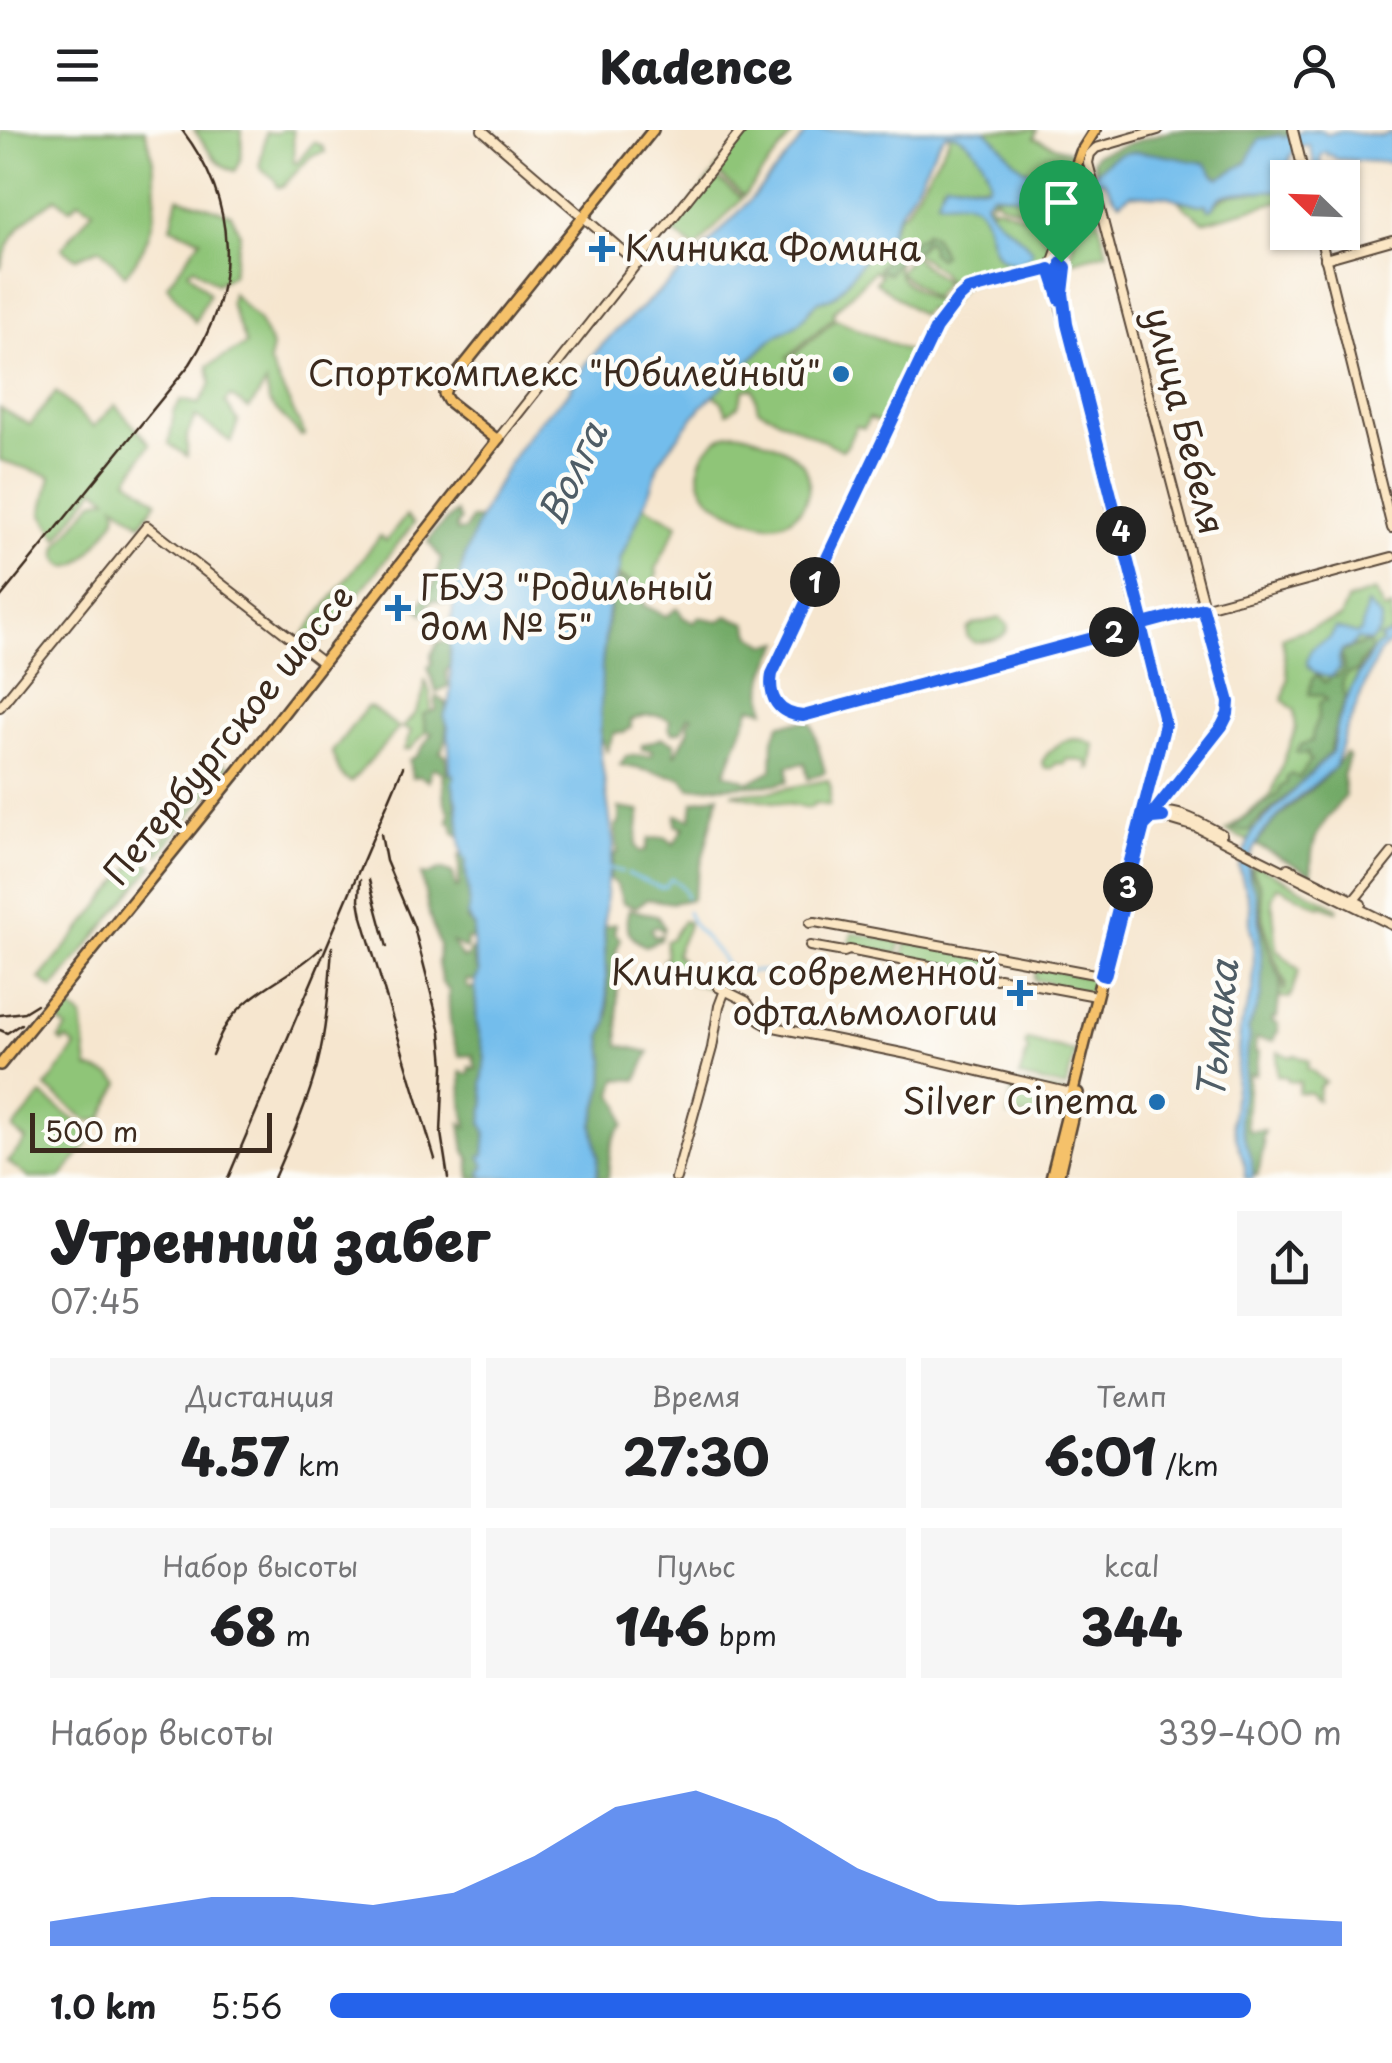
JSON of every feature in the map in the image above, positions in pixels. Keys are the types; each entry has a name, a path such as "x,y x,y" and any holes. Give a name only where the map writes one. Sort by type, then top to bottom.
{"main road":[{"path":"495,436 447,400 446,388 657,130"},
{"path":"1081,165 1092,149 1097,130"},
{"path":"1064,265 1082,150 1097,130"},
{"path":"1074,200 1061,293 1166,714 1150,811 1074,1095"},
{"path":"495,436 450,398 449,391 584,220"},
{"name":"Петербургское шоссе","path":"2,1060 322,663 495,436"},
{"name":"Петербургское шоссе","path":"367,605 495,436"},
{"path":"1055,1178 1103,976"}],"street":[{"path":"482,130 636,263"},
{"path":"495,436 740,130"},
{"path":"1092,149 1158,130"},
{"path":"1293,130 1300,160"},
{"name":"улица Бебеля","path":"1081,165 1095,189 1229,702 1222,726 1150,811"},
{"path":"1061,293 1050,269 1071,212"},
{"path":"1326,259 1388,241"},
{"path":"1324,250 1392,528"},
{"path":"1050,269 968,290 935,331 772,674 770,692 776,704 788,713 803,716 1392,557"},
{"path":"0,706 147,526 322,663"},
{"path":"1150,811 1238,845 1319,886 1362,900 1388,923"},
{"path":"1353,897 1392,853"},
{"path":"1353,897 1388,923"},
{"path":"813,923 1103,976"},
{"path":"810,946 1096,996"},
{"path":"676,1178 712,1048 722,989 748,1002 760,1021 769,1026 918,1056 1074,1095"}],"green space":[{"path":"0,130 145,130 154,168 155,206 146,242 125,275 100,248 76,258 62,248 93,210 79,201 70,209 56,198 20,227 0,269"},
{"path":"194,130 242,130 241,157 235,171 216,159"},
{"path":"293,130 294,163 314,142 325,152 311,156 278,187 260,165 266,132"},
{"path":"749,130 796,130 744,196 715,171"},
{"path":"984,130 1037,130 1034,138 1075,154 1072,175 1030,172"},
{"path":"1172,130 1290,131 1283,138 1280,135 1264,139 1243,165 1221,178 1204,163 1177,160 1105,164 1095,173 1096,154"},
{"path":"950,132 973,143 984,158 989,184 943,184 938,201 963,201 977,206 983,213 996,254 1013,263 1027,259 988,210 986,201 992,208 997,206 1035,220 1045,240 1050,236 1056,239 1053,248 1049,245 1052,250 1047,263 964,285 937,318 927,308 921,315 876,282 881,275 875,270 833,312 834,317 787,357 836,319 920,357 894,412 881,423 869,418 864,428 856,426 842,450 758,409 753,388 744,389 738,406 727,413 713,394 770,340 796,325 818,302 834,297 868,252 884,242","holes":["925,232 938,244 942,254 939,258 930,243 924,241 917,251 902,253 896,264 880,266 901,239 912,243","906,253 924,259 941,273 948,283 945,295 931,300 903,280 897,267"]},
{"path":"713,175 742,198 696,249 670,230"},
{"path":"1090,189 1107,252 1070,262 1081,190"},
{"path":"1270,190 1270,204 1203,222 1179,200 1206,203 1213,208 1232,194"},
{"path":"1070,192 1065,215 1057,212 1057,207 1037,216 998,202 996,197 993,200 988,196 1049,200"},
{"path":"178,197 231,214 240,234 232,275 216,284 194,267 188,271 209,294 195,322 167,285 201,239 171,227"},
{"path":"925,232 933,236 943,255 938,258 931,252 930,243 924,241 916,251 903,254 889,274 880,270 902,238 912,243"},
{"path":"912,256 945,282 932,298 899,272"},
{"path":"232,293 258,320 272,347 269,362 305,435 301,436 269,402 266,384 249,409 230,396 225,402 238,421 231,442 195,416 187,436 187,456 169,444 174,412 181,400 199,404 211,384 208,366 246,345 230,303"},
{"path":"56,392 93,427 115,405 150,444 128,479 157,501 141,524 115,504 114,521 74,566 60,562 58,546 94,501 108,498 96,488 58,538 42,513 51,476 0,460 0,408 30,425"},
{"path":"735,432 779,447 805,467 807,497 791,518 773,524 755,521 708,496 699,476 703,456 716,441"},
{"path":"643,505 678,524 650,590 617,575"},
{"path":"456,512 460,520 457,531 465,530 471,519 480,519 463,562 454,602 433,600 424,615 417,608 434,584 441,558 428,542"},
{"path":"406,516 414,523 315,650 300,639 380,536 386,541"},
{"path":"619,578 650,592 643,605 666,616 678,608 683,617 694,623 699,617 719,621 727,616 747,623 752,636 768,645 781,642 766,674 765,710 751,707 725,773 750,782 772,770 773,739 780,724 806,721 812,724 825,772 808,779 805,763 788,766 788,781 778,784 690,788 682,778 620,765 626,756 652,755 652,750 642,749 642,745 662,738 675,743 675,756 692,717 688,716 682,731 672,733 670,720 660,716 631,720 631,727 624,733 614,733 607,751 600,735 602,664 611,596"},
{"path":"1375,591 1384,611 1392,608 1392,633 1380,638 1382,643 1357,677 1330,755 1264,818 1249,841 1226,831 1271,795 1296,728 1294,710 1283,700 1288,678 1282,637 1340,618 1347,600"},
{"path":"1000,618 1008,625 1005,634 976,643 967,637 967,629 974,624"},
{"path":"438,642 450,642 450,666 446,671 448,686 436,692 428,667"},
{"path":"1369,642 1371,651 1357,672 1347,674 1343,680 1346,698 1330,752 1251,831 1233,830 1278,794 1287,777 1291,774 1299,778 1311,760 1308,752 1296,752 1312,741 1320,702 1327,700 1322,695 1309,694 1312,679 1317,675 1324,682 1339,676 1344,670 1341,652"},
{"path":"425,679 431,712 423,715 426,732 410,749 404,750 411,731 402,728 419,706"},
{"path":"436,696 446,703 447,733 440,752 446,755 447,774 454,776 460,836 448,821 443,773 435,768 428,781 420,776 412,778 409,760 417,756 432,733 426,732 423,714 436,710"},
{"path":"367,707 399,728 351,782 340,773 332,752"},
{"path":"1075,739 1095,745 1091,769 1088,762 1069,759 1065,764 1045,768 1042,762 1052,749"},
{"path":"1345,754 1349,757 1343,776 1345,796 1315,840 1312,874 1256,845 1276,820"},
{"path":"224,763 229,767 159,855 154,851"},
{"path":"828,780 829,806 815,803 810,808 732,793 772,791"},
{"path":"719,795 692,899 673,903 647,899 636,907 623,903 617,885 609,879 618,853 615,826 619,824 619,808 640,811 636,846 640,852 646,850 649,839 665,837 674,844 684,827 676,826 676,815 691,819 693,802"},
{"path":"462,854 469,881 467,920 474,927 466,950 451,941 462,958 474,949 473,959 479,973 475,981 467,980 466,985 470,989 475,986 477,1025 485,1057 485,1178 470,1178 470,1159 461,1123 467,1127 461,1072 469,1074 470,1067 476,1069 473,1055 460,1056 454,1041 449,991 442,983 439,945 421,874 441,869 453,874 456,888 459,887"},
{"path":"140,856 153,866 53,989 40,979"},
{"path":"1247,865 1259,885 1262,924 1281,979 1277,1018 1272,1022 1278,1024 1278,1032 1274,1041 1256,1039 1256,1074 1249,1074 1246,1122 1249,1131 1265,1130 1258,1175 1253,1175 1239,1119 1248,1030 1261,996 1262,968 1259,916"},
{"path":"1251,867 1260,867 1338,908 1337,911 1320,907 1277,886 1272,899 1277,950 1299,970 1290,998 1279,997 1282,978 1285,992 1286,984 1264,923 1260,885"},
{"path":"629,909 657,916 663,931 656,926 651,929 654,937 662,935 660,940 645,946 634,939 627,926"},
{"path":"683,921 688,926 676,954 685,964 683,969 714,987 686,982 678,971 664,965 666,941"},
{"path":"616,924 614,933 621,939 616,951 619,1045 649,1052 637,1080 617,1079 613,1095 620,1104 624,1125 612,1142 608,1178 597,1178 593,1125 604,1082 602,1036 609,1014 604,926"},
{"path":"852,933 901,941 898,954 853,946"},
{"path":"906,943 997,958 994,975 903,958"},
{"path":"1037,966 1094,978 1091,993 1034,980"},
{"path":"69,1007 82,1017 88,1068 120,1083 102,1119 88,1121 46,1087 76,1047 67,1039 63,1043 59,1039 67,1029 58,1021"},
{"path":"1027,1040 1075,1052 1066,1088 1019,1077"},
{"path":"1278,1052 1309,1061 1307,1069 1325,1082 1319,1087 1318,1100 1311,1093 1298,1092 1300,1082 1277,1075"},
{"path":"1013,1083 1065,1094 1058,1120 1049,1116 1008,1116"},
{"path":"42,1095 88,1134 86,1146 61,1178 29,1178 8,1162 26,1140 13,1129"}],"water":[{"name":"Волга","path":"809,130 984,130 1030,172 1087,175 1115,156 1133,152 1205,163 1220,178 1246,163 1259,139 1291,137 1303,130 1382,136 1392,132 1392,163 1335,159 1332,155 1328,157 1327,152 1321,160 1313,160 1309,145 1298,146 1289,160 1270,160 1270,191 1225,195 1209,209 1206,204 1165,196 1131,194 1119,202 1103,180 1048,200 991,194 985,201 988,208 1032,251 1030,257 1018,264 999,256 994,249 978,207 938,201 946,181 989,184 987,169 970,144 954,134 946,134 887,238 866,255 836,295 818,302 797,324 771,340 702,406 658,464 620,560 608,609 600,750 614,846 604,926 608,1021 602,1036 604,1082 593,1125 597,1178 485,1178 480,1174 485,1166 480,1156 484,1155 486,1132 482,1123 485,1057 477,1024 475,981 479,973 474,927 467,916 466,860 444,716 451,686 451,619 465,559 494,491 541,419 568,393 598,350 762,187"},
{"path":"1367,604 1381,618 1377,635 1369,642 1357,639 1342,650 1340,669 1331,677 1314,672 1307,664 1311,650 1330,638 1336,628 1356,634 1361,631"},
{"path":"1392,633 1392,641 1380,652 1370,672 1335,767 1287,807 1261,835 1248,860 1259,916 1262,968 1261,996 1248,1030 1239,1119 1252,1164 1253,1178 1245,1178 1232,1122 1240,1029 1253,989 1254,959 1250,906 1239,867 1252,832 1332,752 1351,689 1375,647 1382,643 1380,638"}],"waterway":[{"path":"609,868 622,872"},
{"path":"628,874 661,888 666,886"},
{"path":"668,883 672,879 677,882 686,897"},
{"path":"687,911 726,966 746,972 769,971 801,977"}],"tram line":[{"path":"0,1015 24,1012 37,1004"},
{"path":"0,1030 7,1033 21,1024"}],"railway":[{"path":"0,598 190,364 218,305 226,246 222,216 214,187 182,130"},
{"path":"228,1178 403,767"},
{"path":"381,834 386,861 414,927 441,1032 441,1133 448,1178"},
{"path":"360,880 362,917 435,1159"},
{"path":"369,880 387,947"},
{"path":"212,1055 223,1030 245,1003 322,947"},
{"path":"274,1178 317,1066 332,947"}],"place":[{"name":"Клиника Фомина","path":"602,249"},
{"name":"Спорткомплекс \"Юбилейный\"","path":"841,374"},
{"name":"ГБУЗ \"Родильный дом № 5\"","path":"398,608"},
{"name":"Клиника современной офтальмологии","path":"1020,993"},
{"name":"Silver Cinema","path":"1157,1102"}],"route":[{"path":"1061,262 1066,267 1063,293 1067,324 1144,624 1203,608 1229,702 1222,726 1154,812 1163,817 1152,818 1144,826 1105,976 1101,975 1165,724 1141,625 803,716 783,710 770,690 772,674 936,328 968,290 1050,269 1060,300 1061,262"}],"water label":[{"name":"Тьмака","path":"1218,1030"}]}
